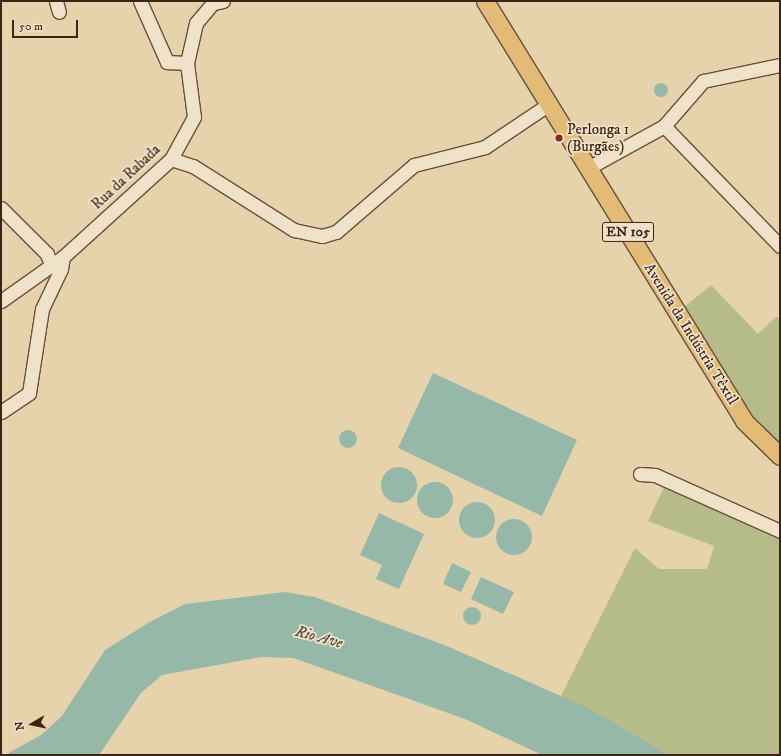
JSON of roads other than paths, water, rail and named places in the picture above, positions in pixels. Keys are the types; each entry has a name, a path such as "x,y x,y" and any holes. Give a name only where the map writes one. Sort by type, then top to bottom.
{"main road":[{"name":"Avenida da Indústria Têxtil","path":"485,1 744,421 780,456"}],"street":[{"path":"140,1 167,62 187,63"},
{"name":"Rua da Rabada","path":"1,301 63,257 171,159 194,117 187,63 196,23 213,3 223,1"},
{"path":"588,168 664,126 703,81 780,65"},
{"path":"171,159 193,166 294,230 322,236 336,232 414,165 484,147 549,104"},
{"path":"664,126 780,246"},
{"path":"1,208 47,254 51,265"},
{"path":"1,412 29,393 42,309 61,269 63,257"},
{"path":"640,474 655,475 780,531"}],"water":[{"path":"658,83 664,83 668,87 668,93 664,97 658,97 654,93 654,87"},
{"path":"433,373 577,440 542,516 398,448"},
{"path":"348,430 354,433 357,439 354,445 348,448 342,445 339,439 342,433"},
{"path":"403,467 412,472 416,478 416,492 412,498 403,503 395,503 386,498 382,492 381,481 386,472 392,468"},
{"path":"439,482 448,487 452,493 452,507 448,513 439,518 431,518 422,513 418,507 417,496 422,487 428,483"},
{"path":"481,502 490,507 494,513 494,527 490,533 481,538 473,538 464,533 460,527 459,516 464,507 470,503"},
{"path":"379,513 424,534 399,589 376,579 382,565 360,555"},
{"path":"518,519 527,524 531,530 531,544 527,550 518,555 510,555 501,550 497,544 496,533 501,524 507,520"},
{"path":"452,563 471,572 461,592 443,584"},
{"path":"481,577 514,592 503,614 471,599"},
{"name":"Rio Ave","path":"285,592 315,597 447,646 586,707 669,755 542,755 465,719 293,658 261,657 162,675 141,693 99,755 5,755 41,735 62,716 105,650 148,623 185,604"},
{"path":"472,607 476,608 480,612 480,620 476,624 472,625 468,624 464,620 463,616 464,612 468,608"}],"railway":[{"path":"258,755 341,755"}],"place":[{"name":"Perlonga 1 (Burgães)","path":"559,138"}]}
